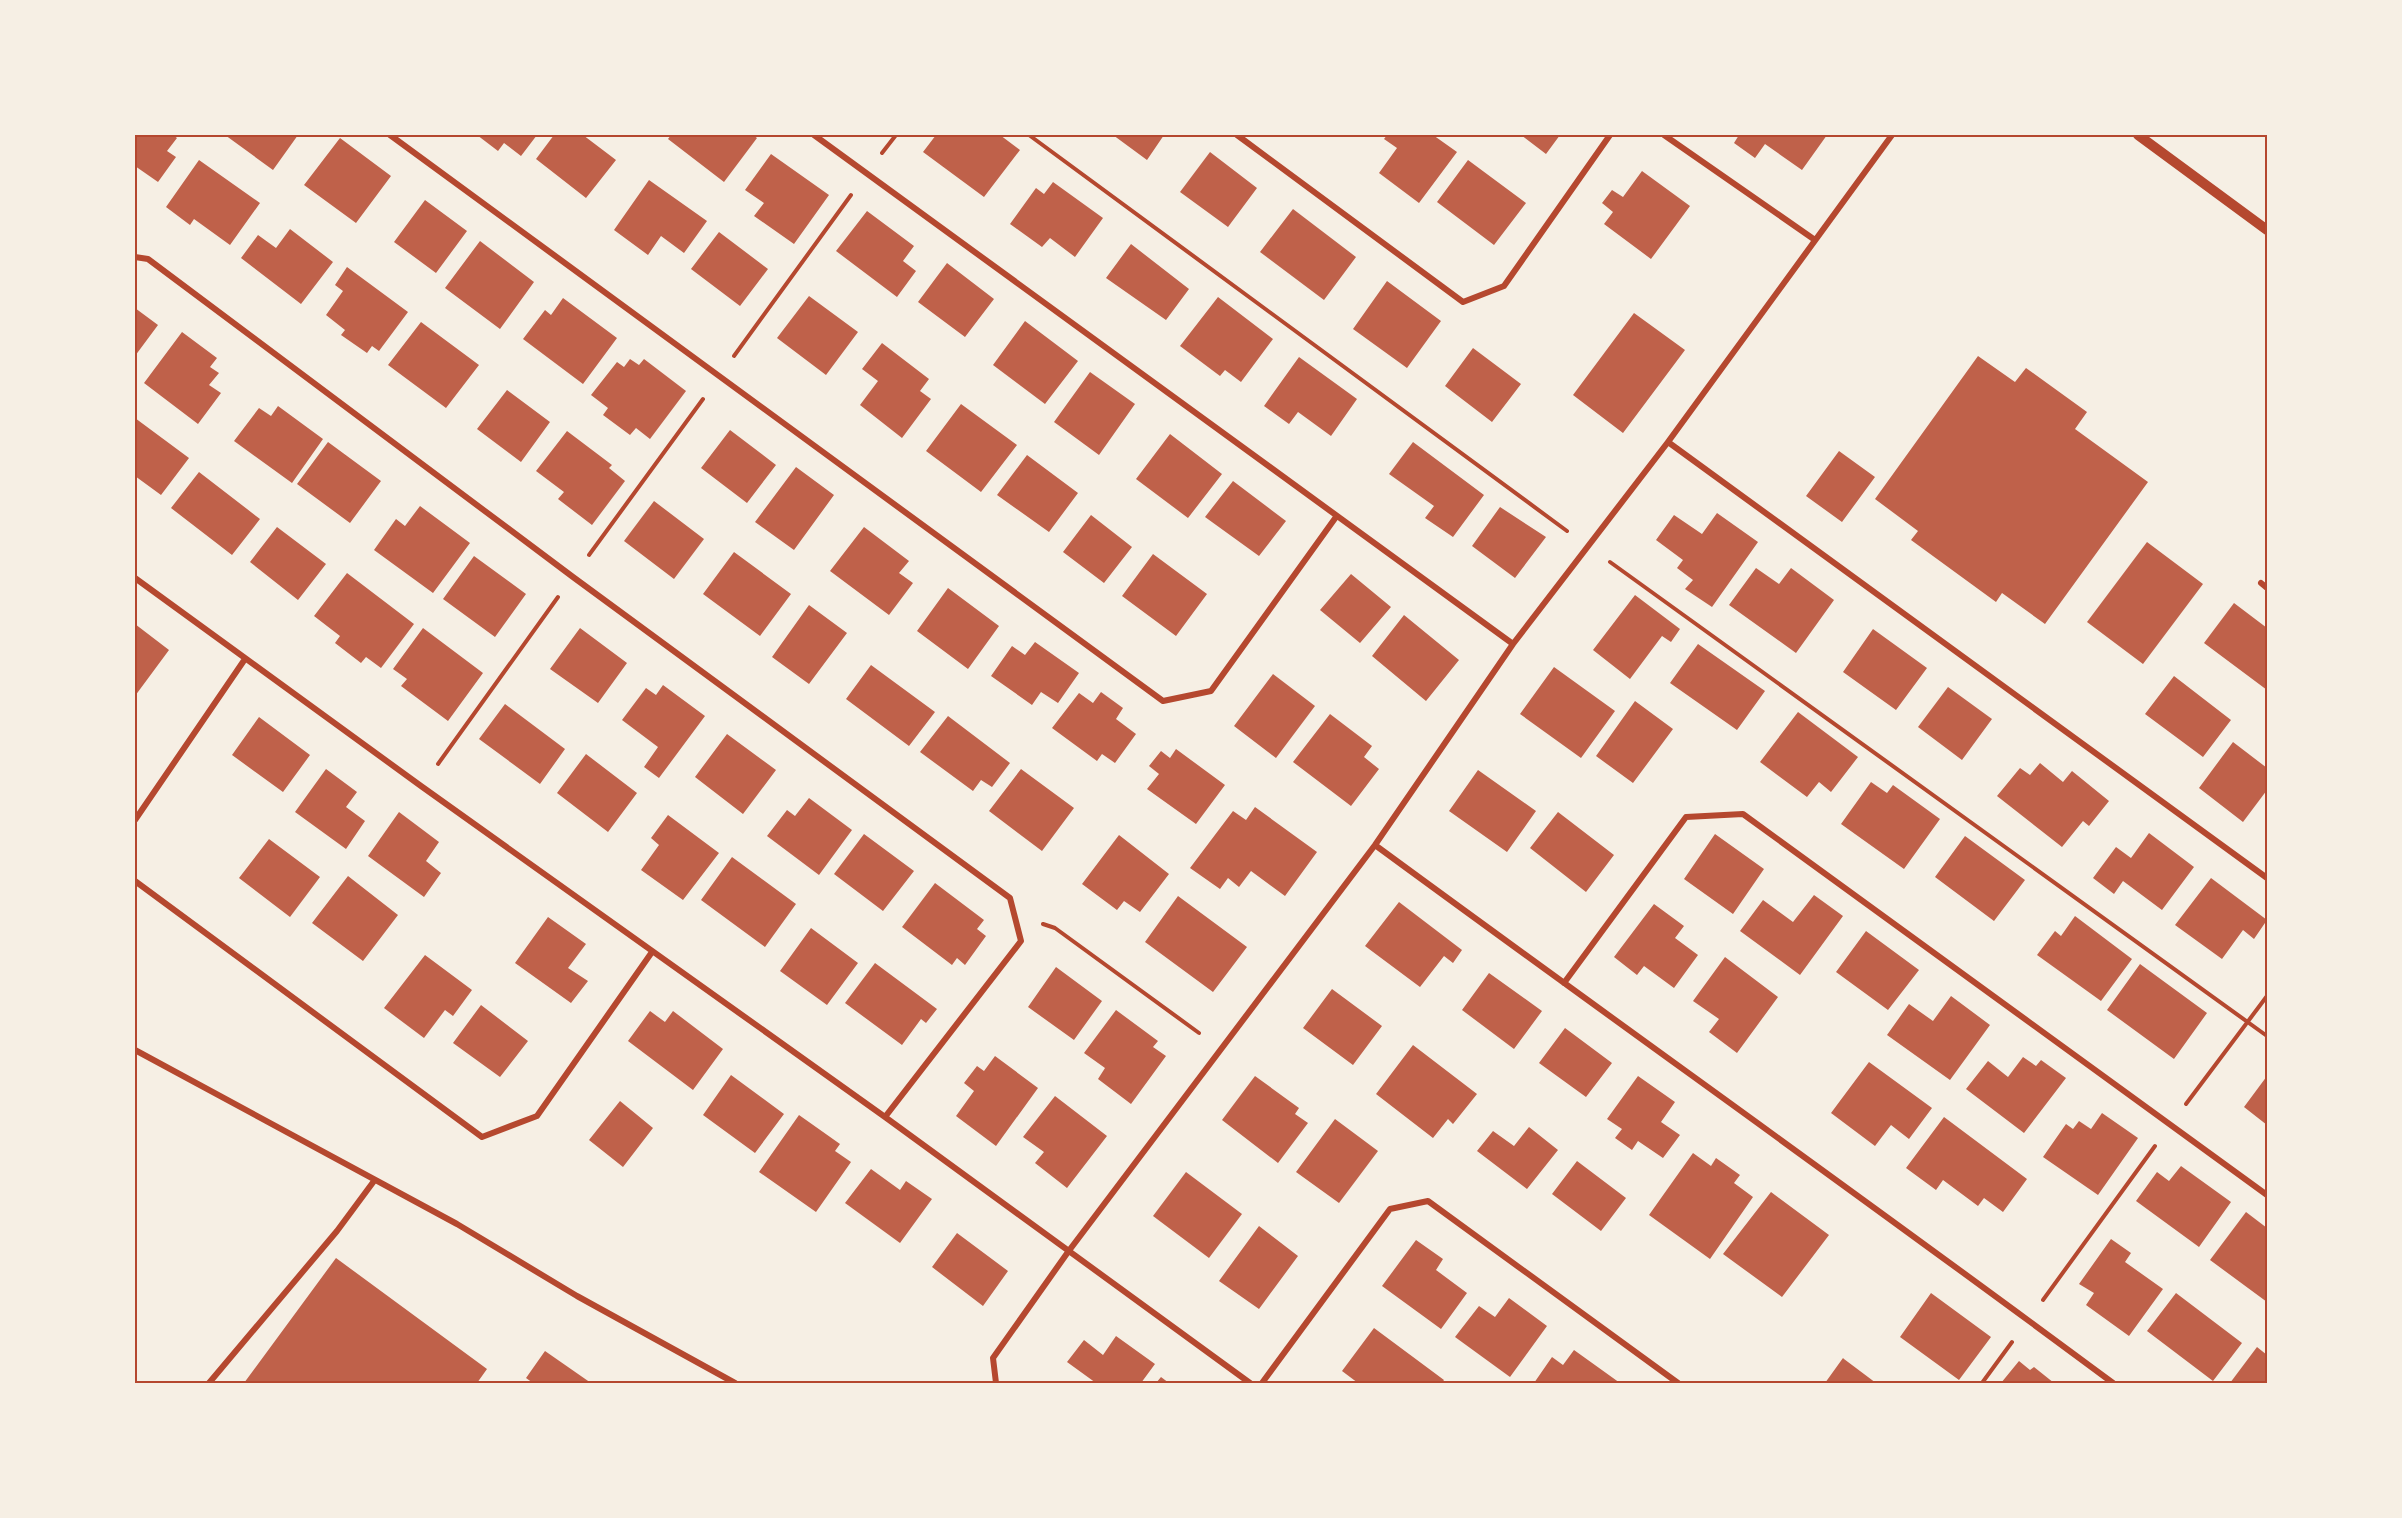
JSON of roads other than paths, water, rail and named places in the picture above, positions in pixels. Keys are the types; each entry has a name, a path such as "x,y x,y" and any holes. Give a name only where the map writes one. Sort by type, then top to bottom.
{"street":[{"path":"390,135 1163,701 1211,691 1336,517"},
{"path":"814,135 1513,644"},
{"path":"1237,135 1463,302 1504,286 1610,135"},
{"path":"1664,135 1815,240"},
{"path":"996,1383 993,1358 1068,1252 1375,844 1513,644 1668,442 1892,135"},
{"path":"2138,135 2267,230"},
{"path":"135,257 148,259 573,577 1010,898 1021,941 885,1117"},
{"path":"1668,442 2267,878"},
{"path":"135,578 421,786 885,1117 1250,1383"},
{"path":"135,820 245,659"},
{"path":"1564,983 1686,817 1743,814 2267,1195"},
{"path":"1375,844 1875,1206 2113,1383"},
{"path":"135,881 482,1137 537,1116 652,952"},
{"path":"135,1050 457,1224 577,1296 735,1383"},
{"path":"209,1383 337,1231 374,1181"},
{"path":"1262,1383 1390,1209 1428,1201 1678,1383"}]}
